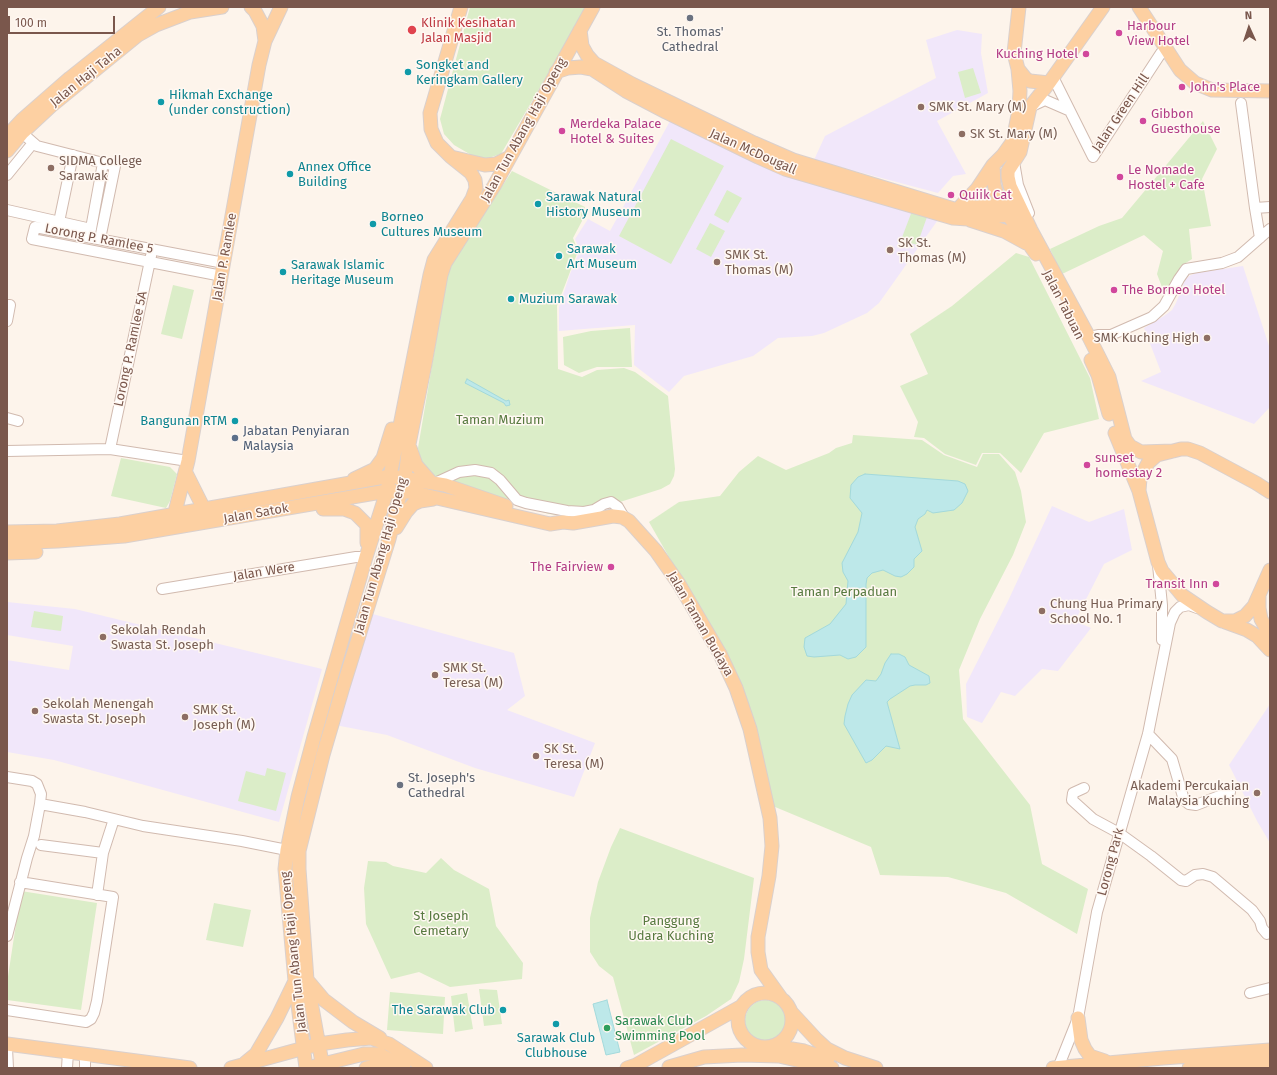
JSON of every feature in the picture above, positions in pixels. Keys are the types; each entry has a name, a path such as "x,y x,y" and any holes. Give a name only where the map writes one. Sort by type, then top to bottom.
{"main road":[{"name":"Jalan Haji Taha","path":"7,136 22,120 70,78 159,7"},
{"name":"Jalan Haji Taha","path":"7,151 22,133 51,106 138,36 156,25 190,12 215,7"},
{"name":"Jalan P. Ramlee","path":"251,7 255,11 263,26 265,41"},
{"name":"Jalan P. Ramlee","path":"175,512 187,467 222,276 253,90 265,41 281,7"},
{"name":"Jalan Tun Abang Haji Openg","path":"323,1066 319,1044 301,980 285,868 287,850 306,766 366,557 387,491 434,260 472,199 476,188 475,180 471,173 436,143 431,129 430,113 462,7"},
{"name":"Jalan Tun Abang Haji Openg","path":"306,1068 301,980 299,851 323,755 389,539 401,492 441,275 445,263 494,186 508,158 593,7"},
{"path":"957,210 977,189 993,165 1003,155 1013,141 1019,110 1020,91 1018,69 1014,53 1019,7"},
{"path":"1030,106 1051,80 1103,7"},
{"path":"1139,7 1180,70 1195,83 1212,90 1270,91"},
{"name":"Jalan McDougall","path":"580,30 582,46 594,63 632,84 792,160 957,210 992,205 1015,197"},
{"name":"Jalan McDougall","path":"556,72 568,68 581,67 592,69 626,91 785,169 952,218 968,219 1008,215 1021,209"},
{"path":"1018,69 1026,79 1030,81 1051,80"},
{"name":"Jalan Tabuan","path":"1030,106 1020,152 1008,171 1010,186 1021,209 1040,259 1095,369 1117,441 1139,491 1158,562 1162,571 1182,595 1222,621"},
{"path":"451,157 485,164 496,164 508,158"},
{"name":"Jalan Tabuan","path":"993,165 996,192 1008,215 1035,247 1089,337 1109,377 1125,440 1130,446 1140,452 1188,449 1200,453 1270,491"},
{"path":"968,219 1004,231 1035,247"},
{"path":"340,486 375,468 383,458 409,382"},
{"path":"409,444 416,465 433,483"},
{"path":"1139,491 1140,478 1148,463 1158,455 1173,451"},
{"path":"187,467 204,509"},
{"path":"390,476 445,485 494,503 551,516 563,522"},
{"name":"Jalan Satok","path":"7,543 57,536 390,476"},
{"path":"387,491 411,492 550,524 610,516 625,519"},
{"name":"Jalan Satok","path":"7,553 60,550 96,544 124,536 290,509 387,491"},
{"path":"389,539 406,512 413,504 420,500 440,499"},
{"path":"290,509 344,509 354,513 367,525 368,538 366,557"},
{"name":"Jalan Satok","path":"7,524 27,525 66,523 189,511"},
{"name":"Jalan Taman Budaya","path":"625,519 629,521 656,551 679,584 720,654 736,688 750,729 770,818 772,846 769,876 758,937 758,952 761,970"},
{"path":"7,532 57,536"},
{"name":"Jalan Satok","path":"57,536 124,536"},
{"path":"1222,621 1235,621 1246,616 1254,606 1270,570"},
{"path":"1259,596 1260,619 1270,635"},
{"path":"1222,621 1247,630 1257,636 1270,650"},
{"path":"756,1046 749,1042 744,1036 740,1030 738,1022 739,1014 761,970 781,998 788,1005 792,1013 827,1049 845,1058 876,1068"},
{"path":"235,1067 256,1054 301,980 353,1022 426,1068"},
{"path":"628,1068 636,1066 758,994 774,994 781,998"},
{"path":"774,1046 787,1036 791,1029 792,1013"},
{"path":"1078,1018 1081,1040 1090,1056 1111,1063"},
{"path":"235,1067 319,1044 372,1038 389,1044"},
{"path":"7,1044 85,1054 157,1066 190,1068"},
{"path":"668,1068 685,1056 702,1052 756,1046 774,1046 804,1051 822,1056 846,1068"},
{"path":"309,1068 323,1066 364,1054 379,1054 399,1065"},
{"path":"668,1068 704,1057 742,1055 779,1056 811,1065 832,1068"},
{"path":"1057,1068 1111,1063 1269,1061"},
{"path":"1189,1068 1230,1066 1269,1061"},
{"path":"366,1068 399,1065"}],"street":[{"name":"Jalan Green Hill","path":"1051,80 1093,156 1166,47"},
{"path":"1030,106 1045,100 1068,110"},
{"path":"1241,103 1254,208 1260,238"},
{"path":"7,210 59,222 93,235 103,163 37,146 22,133"},
{"path":"7,175 33,143"},
{"path":"59,222 73,155"},
{"path":"1014,162 1018,185 1043,246 1035,247"},
{"path":"1254,208 1270,207"},
{"name":"Lorong P. Ramlee 5","path":"222,276 32,239 35,227 93,235 152,249 224,263"},
{"path":"1089,337 1099,335 1111,336 1152,317 1164,306 1179,279 1186,270 1222,263 1238,257 1270,229"},
{"name":"Lorong P. Ramlee 5A","path":"110,449 152,249"},
{"path":"7,305 10,305 7,321"},
{"path":"7,418 18,421"},
{"path":"11,451 110,449 187,467"},
{"path":"433,483 459,472 476,470 491,473 500,480 517,500 526,503 567,511 584,512 594,510 611,502 618,507 625,519"},
{"name":"Jalan Were","path":"162,589 356,557 366,557"},
{"path":"1158,562 1162,605 1162,656"},
{"path":"1162,656 1170,623 1175,612 1180,607 1189,605 1207,612"},
{"name":"Lorong Park","path":"1057,1068 1078,1018 1097,912 1148,734 1162,656"},
{"path":"1148,734 1172,759 1184,800 1189,804 1196,805 1230,792"},
{"path":"7,777 32,781 37,784 40,794 40,804 34,836 20,882 7,936"},
{"path":"1084,788 1073,793 1072,800 1093,819 1119,833 1181,880 1186,881 1196,874 1203,874 1213,877 1252,910 1260,921 1262,928 1268,934"},
{"path":"40,804 85,812 143,826 242,840 287,850"},
{"path":"97,896 103,853 114,819"},
{"path":"41,845 103,853"},
{"path":"12,1011 86,1022 91,1019 97,1001 113,898 20,882"},
{"path":"1250,993 1270,988"},
{"path":"7,1048 8,1068"},
{"path":"67,1068 68,1052"},
{"path":"85,1054 85,1068"}],"shaded area":[{"name":"SMK St. Mary (M)","path":"957,30 982,34 981,53 988,93 937,121 966,174 953,176 938,193 814,160 825,136 936,78 926,40"},
{"name":"SMK St. Thomas (M)","path":"670,121 781,175 940,217 879,303 867,313 824,333 812,336 778,338 753,356 684,376 669,392 634,365 635,325 559,331 559,307 580,250 575,239 588,219 610,231"},
{"name":"SMK Kuching High","path":"1243,266 1270,349 1270,407 1254,424 1141,381 1161,372 1144,328 1172,310 1185,280 1189,276 1196,273"},
{"name":"Chung Hua Primary School No. 1","path":"1052,506 1089,522 1124,509 1132,550 1104,564 1075,621 1091,628 1058,671 1042,669 1015,696 1001,692 982,723 967,717 966,684 1008,601"},
{"name":"SMK St. Joseph (M)","path":"7,602 75,609 322,669 279,822 54,760 7,752 7,660 69,670 73,646 7,635"},
{"name":"SMK St. Teresa (M)","path":"369,613 514,653 525,696 507,710 595,743 574,797 475,768 387,735 335,725"},
{"name":"Akademi Percukaian Malaysia Kuching","path":"1270,704 1270,843 1257,821 1229,765"}],"green space":[{"path":"470,7 587,7 501,154 485,159 473,156 454,145 444,134 440,119"},
{"path":"973,68 981,93 965,98 958,72"},
{"path":"1203,121 1217,149 1202,179 1211,226 1189,229 1192,259 1181,266 1165,295 1157,274 1163,251 1144,235 1062,274 1050,249 1099,226 1122,218"},
{"path":"671,139 724,166 671,264 619,236"},
{"name":"Taman Muzium","path":"512,171 585,207 582,221 573,238 578,251 557,306 558,369 582,377 597,370 624,368 635,372 668,396 675,469 674,476 670,484 661,489 582,514 566,516 549,514 499,500 451,483 429,473 421,462 418,448 448,271"},
{"path":"727,190 742,198 728,223 714,215"},
{"path":"912,211 927,217 917,245 901,240"},
{"path":"710,223 725,231 711,257 696,249"},
{"path":"1016,253 1029,257 1090,378 1099,419 1044,433 1021,473 1000,453 982,453 976,465 945,454 924,438 914,437 918,422 900,386 928,374 910,334 952,306"},
{"path":"173,285 194,290 182,339 161,334"},
{"path":"630,328 632,367 597,367 579,373 564,365 563,337 591,331"},
{"name":"Taman Perpaduan","path":"853,435 922,440 944,455 977,467 983,454 999,454 1015,472 1021,491 1026,522 1013,555 980,619 959,670 963,719 1030,805 1042,864 1088,889 1077,934 1006,893 948,877 880,875 871,847 768,804 765,768 694,601 649,522 679,502 720,496 739,472 758,456 786,470 829,453 836,448 852,443"},
{"path":"121,458 170,467 177,474 170,501 166,508 111,496"},
{"path":"34,611 63,616 61,631 31,627"},
{"path":"267,768 286,773 276,811 238,801 246,771 265,776"},
{"name":"Panggung Udara Kuching","path":"620,828 754,878 744,959 739,982 731,999 706,1016 634,1055 613,977 599,966 590,952 590,918 598,882"},
{"name":"St Joseph Cemetary","path":"441,858 454,870 489,889 496,926 523,963 522,979 450,987 419,972 391,979 366,924 364,888 368,861 386,862 393,866 426,873"},
{"path":"21,891 97,903 81,1010 7,1000 7,983"},
{"path":"214,903 251,910 243,947 206,940"},
{"path":"479,989 497,990 502,1024 484,1026"},
{"path":"390,992 445,997 443,1034 387,1030"},
{"path":"467,993 473,1029 455,1032 451,996"},
{"path":"766,1000 781,1006 787,1021 781,1036 766,1042 751,1036 745,1021 751,1006"}],"water":[{"path":"467,379 506,401 509,400 510,405 506,406 504,403 465,383"},
{"path":"865,474 958,481 965,484 968,491 962,503 954,510 933,513 927,510 925,514 918,519 915,527 922,551 914,559 914,567 907,574 901,577 895,576 883,570 872,573 867,578 866,647 856,657 848,659 840,655 814,657 807,656 804,647 805,638 830,624 846,604 848,581 843,572 842,563 858,532 862,513 850,498 851,485 858,477"},
{"path":"891,654 899,654 905,657 909,665 929,676 930,683 926,685 910,686 887,702 900,749 886,746 872,760 866,763 844,724 845,716 852,695 866,680 876,681"},
{"name":"Sarawak Club Swimming Pool","path":"607,1000 620,1052 606,1055 593,1004"}],"place":[{"name":"St. Thomas' Cathedral","path":"690,18"},
{"name":"Klinik Kesihatan Jalan Masjid","path":"412,30"},
{"name":"Harbour View Hotel","path":"1119,33"},
{"name":"Kuching Hotel","path":"1086,54"},
{"name":"Songket and Keringkam Gallery","path":"408,72"},
{"name":"John's Place","path":"1182,87"},
{"name":"Hikmah Exchange (under construction)","path":"161,102"},
{"name":"SMK St. Mary (M)","path":"921,107"},
{"name":"Gibbon Guesthouse","path":"1143,121"},
{"name":"Merdeka Palace Hotel & Suites","path":"562,131"},
{"name":"SK St. Mary (M)","path":"962,134"},
{"name":"SIDMA College Sarawak","path":"51,168"},
{"name":"Annex Office Building","path":"290,174"},
{"name":"Le Nomade Hostel + Cafe","path":"1120,177"},
{"name":"Quiik Cat","path":"951,195"},
{"name":"Sarawak Natural History Museum","path":"538,204"},
{"name":"Borneo Cultures Museum","path":"373,224"},
{"name":"SK St. Thomas (M)","path":"890,250"},
{"name":"Sarawak Art Museum","path":"559,256"},
{"name":"SMK St. Thomas (M)","path":"717,262"},
{"name":"Sarawak Islamic Heritage Museum","path":"283,272"},
{"name":"The Borneo Hotel","path":"1114,290"},
{"name":"Muzium Sarawak","path":"511,299"},
{"name":"SMK Kuching High","path":"1207,338"},
{"name":"Bangunan RTM","path":"235,421"},
{"name":"Jabatan Penyiaran Malaysia","path":"235,438"},
{"name":"sunset homestay 2","path":"1087,465"},
{"name":"The Fairview","path":"611,567"},
{"name":"Transit Inn","path":"1216,584"},
{"name":"Chung Hua Primary School No. 1","path":"1042,611"},
{"name":"Sekolah Rendah Swasta St. Joseph","path":"103,637"},
{"name":"SMK St. Teresa (M)","path":"435,675"},
{"name":"Sekolah Menengah Swasta St. Joseph","path":"35,711"},
{"name":"SMK St. Joseph (M)","path":"185,717"},
{"name":"SK St. Teresa (M)","path":"536,756"},
{"name":"St. Joseph's Cathedral","path":"400,785"},
{"name":"Akademi Percukaian Malaysia Kuching","path":"1257,793"},
{"name":"The Sarawak Club","path":"503,1010"},
{"name":"Sarawak Club Clubhouse","path":"556,1024"},
{"name":"Sarawak Club Swimming Pool","path":"607,1028"}]}
